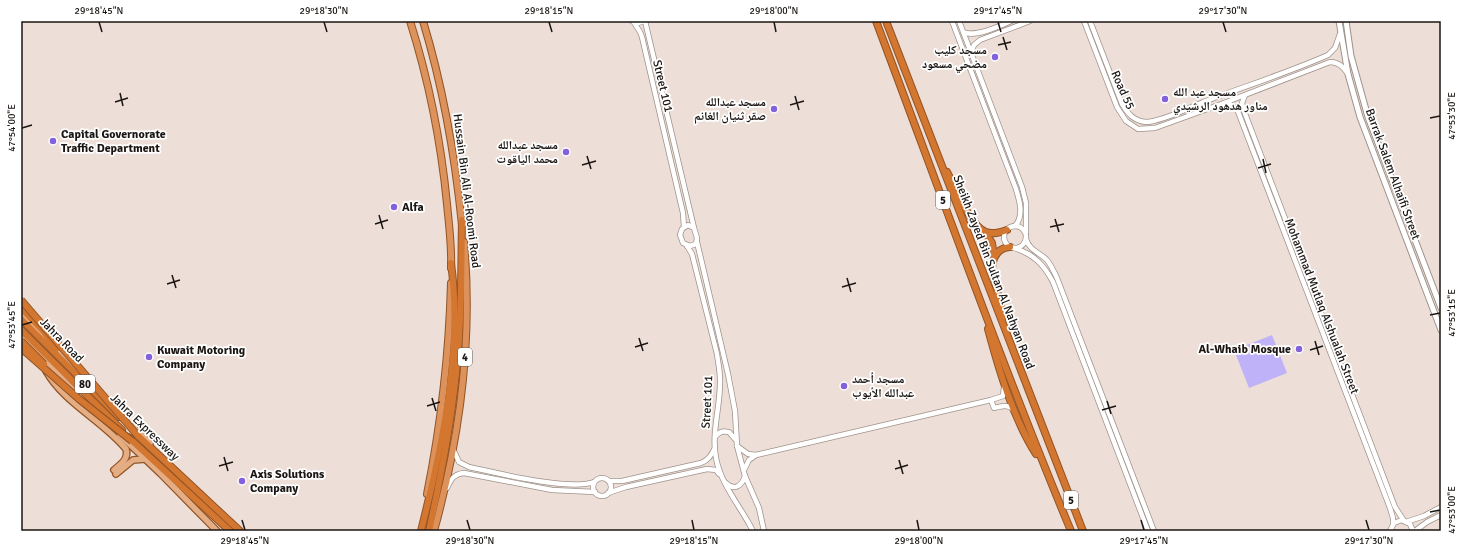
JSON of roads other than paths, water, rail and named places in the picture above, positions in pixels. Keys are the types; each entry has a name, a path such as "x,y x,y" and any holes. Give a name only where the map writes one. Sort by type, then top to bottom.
{"highway":[{"name":"Hussain Bin Ali Al-Roomi Road","path":"410,21 419,47 438,134 445,183 451,264 455,289 450,376 442,437 419,531"},
{"name":"Hussain Bin Ali Al-Roomi Road","path":"423,21 442,87 454,160 467,272 466,347 459,413 444,493 434,531"},
{"name":"Sheikh Zayed Bin Sultan Al Nahyan Road","path":"876,21 980,298 1045,468 1071,531"},
{"name":"Sheikh Zayed Bin Sultan Al Nahyan Road","path":"886,21 1002,325 1083,531"},
{"path":"934,148 974,224 985,232 992,243 994,256 992,268 1001,308 1002,325"},
{"path":"429,531 446,444 455,387 459,338 462,220"},
{"path":"985,232 996,233 1007,230"},
{"path":"994,256 1000,250 1012,248"},
{"path":"980,298 1004,382 1015,412 1045,468"},
{"path":"21,300 138,436"},
{"path":"21,308 44,332 56,349"},
{"name":"Jahra Expressway","path":"21,319 138,436 240,531"},
{"name":"Jahra Expressway","path":"21,330 132,441 230,531"},
{"path":"21,341 51,372 72,389"},
{"path":"21,348 48,374 132,441"}],"main road":[{"name":"Barrak Salem Alhaifi Street","path":"1339,21 1348,74 1360,117 1441,330"},
{"name":"Barrak Salem Alhaifi Street","path":"1346,21 1348,41 1356,77 1368,117 1441,308"},
{"path":"1372,150 1379,146"},
{"path":"1374,156 1377,153 1382,154"},
{"path":"1422,280 1430,278"},
{"path":"1431,304 1434,300 1438,302"},
{"name":"Jahra Road","path":"21,313 113,407 243,531"},
{"path":"21,336 72,389 146,459 217,531"},
{"path":"34,350 55,385 107,429 126,449 126,458 115,472 133,460 146,459"}],"street":[{"path":"633,21 638,23 644,21"},
{"name":"Street 101","path":"633,21 642,37 683,213 684,227"},
{"name":"Street 101","path":"644,21 694,228"},
{"path":"952,21 1018,196 1020,219 1015,226 1007,230 1004,237 1007,245 1028,253 1039,261 1053,282 1148,531"},
{"path":"959,21 1024,194 1026,211 1026,239 1031,248 1038,252 1053,269 1154,531"},
{"path":"964,32 971,34 982,32 1011,21"},
{"path":"971,53 974,45 984,39 1030,21"},
{"name":"Road 55","path":"1084,21 1117,107 1126,121 1138,129 1149,129 1188,116 1325,64"},
{"name":"Road 55","path":"1090,21 1122,104 1130,116 1147,122 1178,112 1322,58 1328,55 1335,48 1340,34"},
{"path":"982,32 981,37 984,39"},
{"path":"1322,58 1325,59 1325,64 1336,62 1348,74"},
{"name":"Mohammad Mutlaq Alshualah Street","path":"1245,95 1242,103 1244,111 1395,507 1414,531"},
{"path":"1224,103 1234,106 1238,114 1240,110 1244,111"},
{"path":"985,109 990,109 992,107"},
{"path":"1186,109 1188,116"},
{"path":"1178,112 1182,115 1181,118"},
{"name":"Mohammad Mutlaq Alshualah Street","path":"1238,114 1390,508 1393,518 1390,529"},
{"path":"989,118 995,115"},
{"path":"664,131 667,133 671,131"},
{"path":"667,146 671,144 674,146"},
{"path":"1279,221 1283,222 1285,220"},
{"path":"688,225 694,228 697,242 693,246 687,246 683,243 680,233 684,227 688,225"},
{"path":"1015,226 1023,229 1026,233"},
{"path":"1283,233 1285,228 1289,229"},
{"path":"1012,248 1022,246 1026,239"},
{"name":"Street 101","path":"697,242 720,338 735,411 736,443 745,476 759,508 764,531"},
{"name":"Street 101","path":"687,246 692,254 717,354 720,379 715,438 717,463 722,477 753,531"},
{"path":"708,318 711,321 715,318"},
{"path":"712,338 717,336 720,338"},
{"path":"1340,379 1344,380 1346,378"},
{"path":"715,438 718,433 724,431 729,432 733,435 736,443 748,454 756,455 991,400 1004,394 1004,382"},
{"path":"1344,390 1346,386 1350,388"},
{"path":"991,400 994,408 1006,406 1015,412"},
{"path":"1106,422 1109,423 1112,420"},
{"path":"1110,431 1115,429"},
{"path":"453,447 456,458 459,462 469,467 555,482 585,484 602,478 609,481 622,481 701,463 710,457 715,448"},
{"path":"744,470 749,460 756,455"},
{"path":"480,476 482,469"},
{"path":"444,493 451,479 459,473 552,490 595,492 601,495 626,487 707,469 716,470 722,477"},
{"path":"726,483 729,486 735,487 744,482 745,476"},
{"path":"608,493 612,488 609,481"},
{"path":"594,482 592,486 595,492"},
{"path":"1390,529 1398,521 1405,521 1424,516 1441,507"},
{"path":"1414,531 1441,515"}],"place":[{"name":"مسجد كليب مضحي مسعود","path":"995,57"},
{"name":"مسجد عبد الله مناور هدهود الرشيدي","path":"1165,99"},
{"name":"مسجد عبدالله صقر ثنيان الغانم","path":"774,109"},
{"name":"Capital Governorate Traffic Department","path":"53,141"},
{"name":"مسجد عبدالله محمد الياقوت","path":"566,152"},
{"name":"Alfa","path":"394,207"},
{"name":"Al-Whaib Mosque","path":"1299,349"},
{"name":"Kuwait Motoring Company","path":"149,357"},
{"name":"مسجد أحمد عبدالله الأيوب","path":"844,386"},
{"name":"Axis Solutions Company","path":"242,481"}]}
